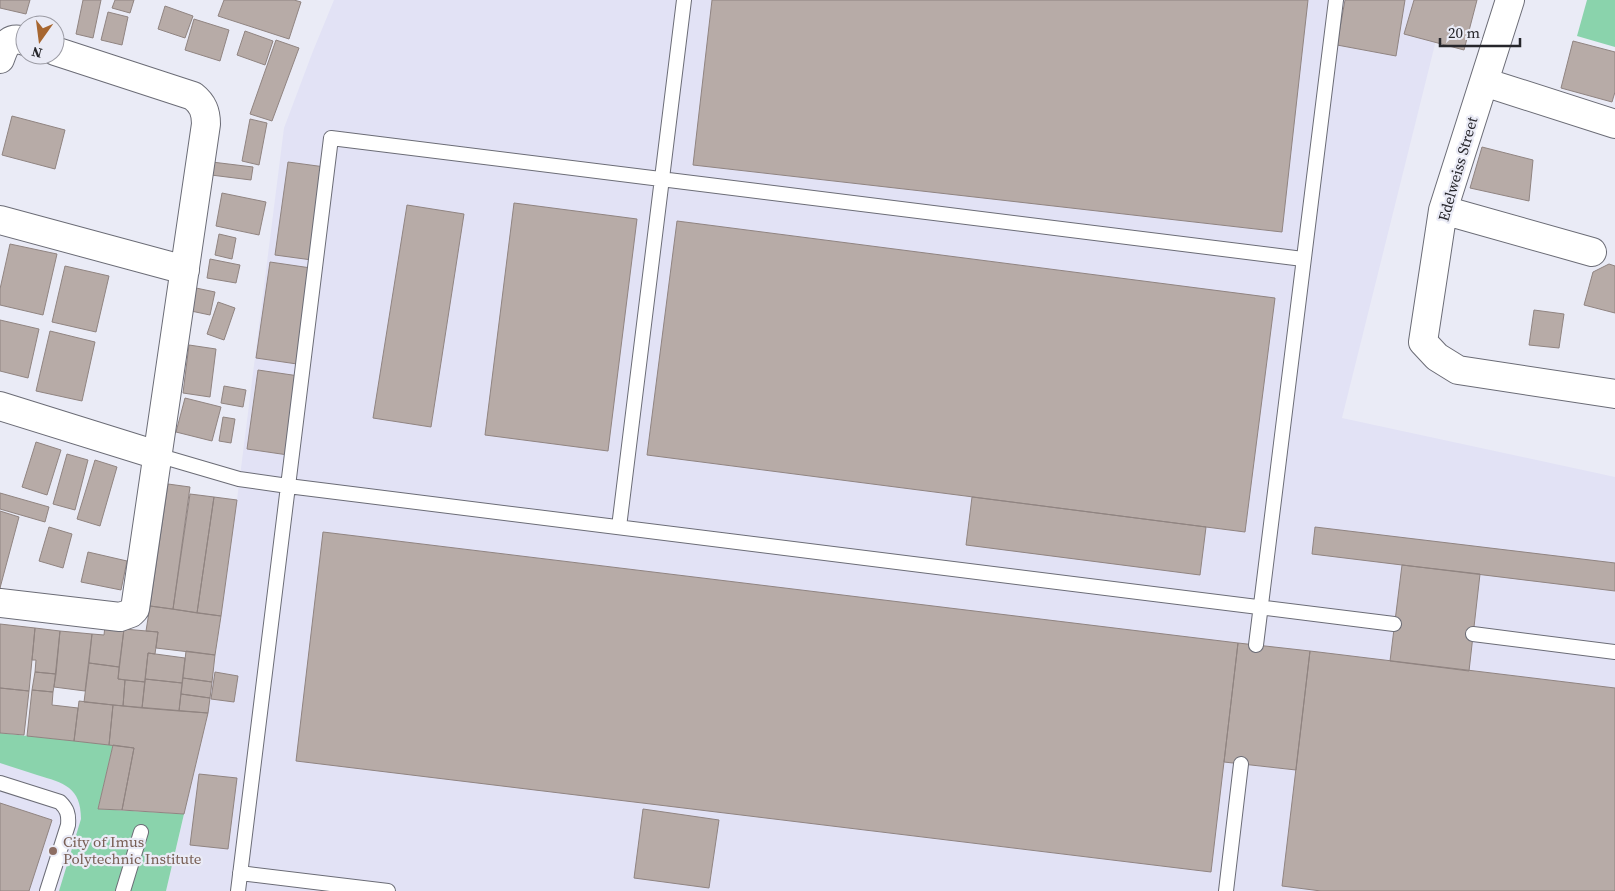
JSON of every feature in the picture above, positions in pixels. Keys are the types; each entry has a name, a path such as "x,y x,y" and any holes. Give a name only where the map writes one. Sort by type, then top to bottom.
{"street":[{"name":"Edelweiss Street","path":"1510,0 1443,210 1423,342 1437,357 1458,370 1615,394"},
{"path":"0,60 3,49 11,40 15,39"},
{"path":"0,603 120,617 131,613 136,604 206,124 203,106 193,96 65,54"},
{"path":"1484,82 1615,124"},
{"path":"1443,210 1592,252"},
{"path":"0,220 184,270"},
{"path":"0,406 157,455"}],"lane":[{"path":"619,527 684,0"},
{"path":"1256,645 1336,0"},
{"path":"238,891 331,138 1303,260"},
{"path":"157,455 239,479 288,486 1394,624"},
{"path":"1474,634 1615,652"},
{"path":"1226,891 1241,764"},
{"path":"0,783 60,802 66,808 69,816 68,825 47,891"},
{"path":"123,891 141,832"},
{"path":"240,872 388,891"}],"shaded area":[{"path":"334,0 1446,0 1342,418 1615,477 1615,891 166,891 208,713 284,128"},
{"name":"City of Imus Polytechnic Institute","path":"0,733 113,745 98,808 93,891 0,891"}],"green space":[{"path":"1587,0 1615,0 1615,47 1577,36"},
{"path":"0,733 113,745 98,809 184,814 166,891 59,891 81,819 78,800 74,793 63,784 0,763"}],"building":[{"path":"0,0 30,0 26,14 0,8"},
{"path":"83,0 101,0 93,38 76,34"},
{"path":"115,0 134,0 130,13 112,8"},
{"path":"224,0 294,0 301,2 289,39 218,16"},
{"path":"712,0 1308,0 1282,232 693,165"},
{"path":"1345,0 1405,0 1396,56 1337,45"},
{"path":"1414,0 1477,0 1464,50 1404,34"},
{"path":"165,6 193,16 185,38 158,29"},
{"path":"108,12 128,17 122,45 101,40"},
{"path":"194,19 229,30 220,61 185,50"},
{"path":"245,31 273,41 265,65 237,55"},
{"path":"276,40 299,48 272,121 250,114"},
{"path":"1573,41 1615,52 1615,92 1612,102 1561,88"},
{"path":"12,116 65,130 55,169 2,155"},
{"path":"250,119 267,123 259,165 242,161"},
{"path":"1482,147 1533,160 1529,201 1470,188"},
{"path":"212,162 253,167 251,180 211,175"},
{"path":"288,162 325,167 312,260 275,255"},
{"path":"222,193 266,202 259,235 216,226"},
{"path":"514,203 637,219 608,451 485,435"},
{"path":"407,205 464,214 431,427 373,418"},
{"path":"677,221 1275,298 1245,532 647,455"},
{"path":"219,234 236,238 232,259 215,255"},
{"path":"10,244 57,254 43,315 0,305 0,289"},
{"path":"210,259 240,265 236,283 207,278"},
{"path":"270,262 311,268 297,364 256,358"},
{"path":"1609,264 1615,266 1615,313 1584,305 1593,272"},
{"path":"65,266 109,276 96,332 52,322"},
{"path":"196,288 215,292 210,315 191,311"},
{"path":"218,302 235,308 224,340 207,334"},
{"path":"1534,310 1564,314 1559,348 1529,345"},
{"path":"0,320 39,329 28,378 0,371"},
{"path":"50,331 95,342 82,401 36,391"},
{"path":"189,345 216,349 210,397 183,393"},
{"path":"258,370 299,376 288,455 247,449"},
{"path":"224,386 246,390 243,407 221,403"},
{"path":"185,398 221,407 212,441 176,432"},
{"path":"223,417 235,419 231,443 219,441"},
{"path":"36,442 61,450 47,495 22,487"},
{"path":"67,454 88,460 75,510 53,504"},
{"path":"95,460 117,467 100,526 77,519"},
{"path":"168,484 190,487 173,609 150,606"},
{"path":"0,493 49,507 45,522 0,509"},
{"path":"190,494 214,497 197,613 173,609"},
{"path":"214,497 237,500 221,616 197,613"},
{"path":"972,497 1206,527 1200,575 966,545"},
{"path":"0,511 19,517 0,588"},
{"path":"49,527 72,534 63,568 39,561"},
{"path":"1315,527 1615,563 1615,591 1312,554"},
{"path":"323,532 1238,643 1211,872 296,761"},
{"path":"88,552 127,561 121,590 81,582"},
{"path":"1402,565 1480,574 1469,671 1390,661"},
{"path":"150,606 221,616 215,655 156,648 158,632 146,631"},
{"path":"0,624 35,628 29,691 0,688"},
{"path":"105,626 124,629 119,667 89,663 92,634 104,635"},
{"path":"35,628 60,631 56,674 35,672 36,660 32,660"},
{"path":"124,629 158,632 155,654 148,653 145,682 118,679"},
{"path":"60,631 92,634 85,691 54,687"},
{"path":"1238,643 1310,651 1296,770 1224,762"},
{"path":"186,651 215,655 212,682 183,678"},
{"path":"1310,651 1615,688 1615,891 1321,891 1282,886"},
{"path":"148,653 185,658 182,683 145,679"},
{"path":"89,663 119,667 118,679 125,680 123,706 84,702"},
{"path":"35,672 56,674 53,692 32,690"},
{"path":"215,672 238,676 234,702 211,699"},
{"path":"183,678 212,682 210,698 181,694"},
{"path":"145,679 182,683 179,711 142,708"},
{"path":"125,680 145,682 142,708 123,706"},
{"path":"0,688 29,691 24,735 0,733"},
{"path":"32,690 53,692 52,705 78,708 74,741 27,736"},
{"path":"181,694 210,698 208,713 179,711"},
{"path":"79,701 113,705 109,745 74,741"},
{"path":"113,705 208,713 184,814 122,810 134,748 109,745"},
{"path":"113,745 134,748 122,810 98,809"},
{"path":"199,774 237,778 228,849 190,845"},
{"path":"0,803 52,820 29,891 0,891"},
{"path":"643,809 719,820 709,888 634,878"}],"place":[{"name":"City of Imus Polytechnic Institute","path":"53,851"}]}
